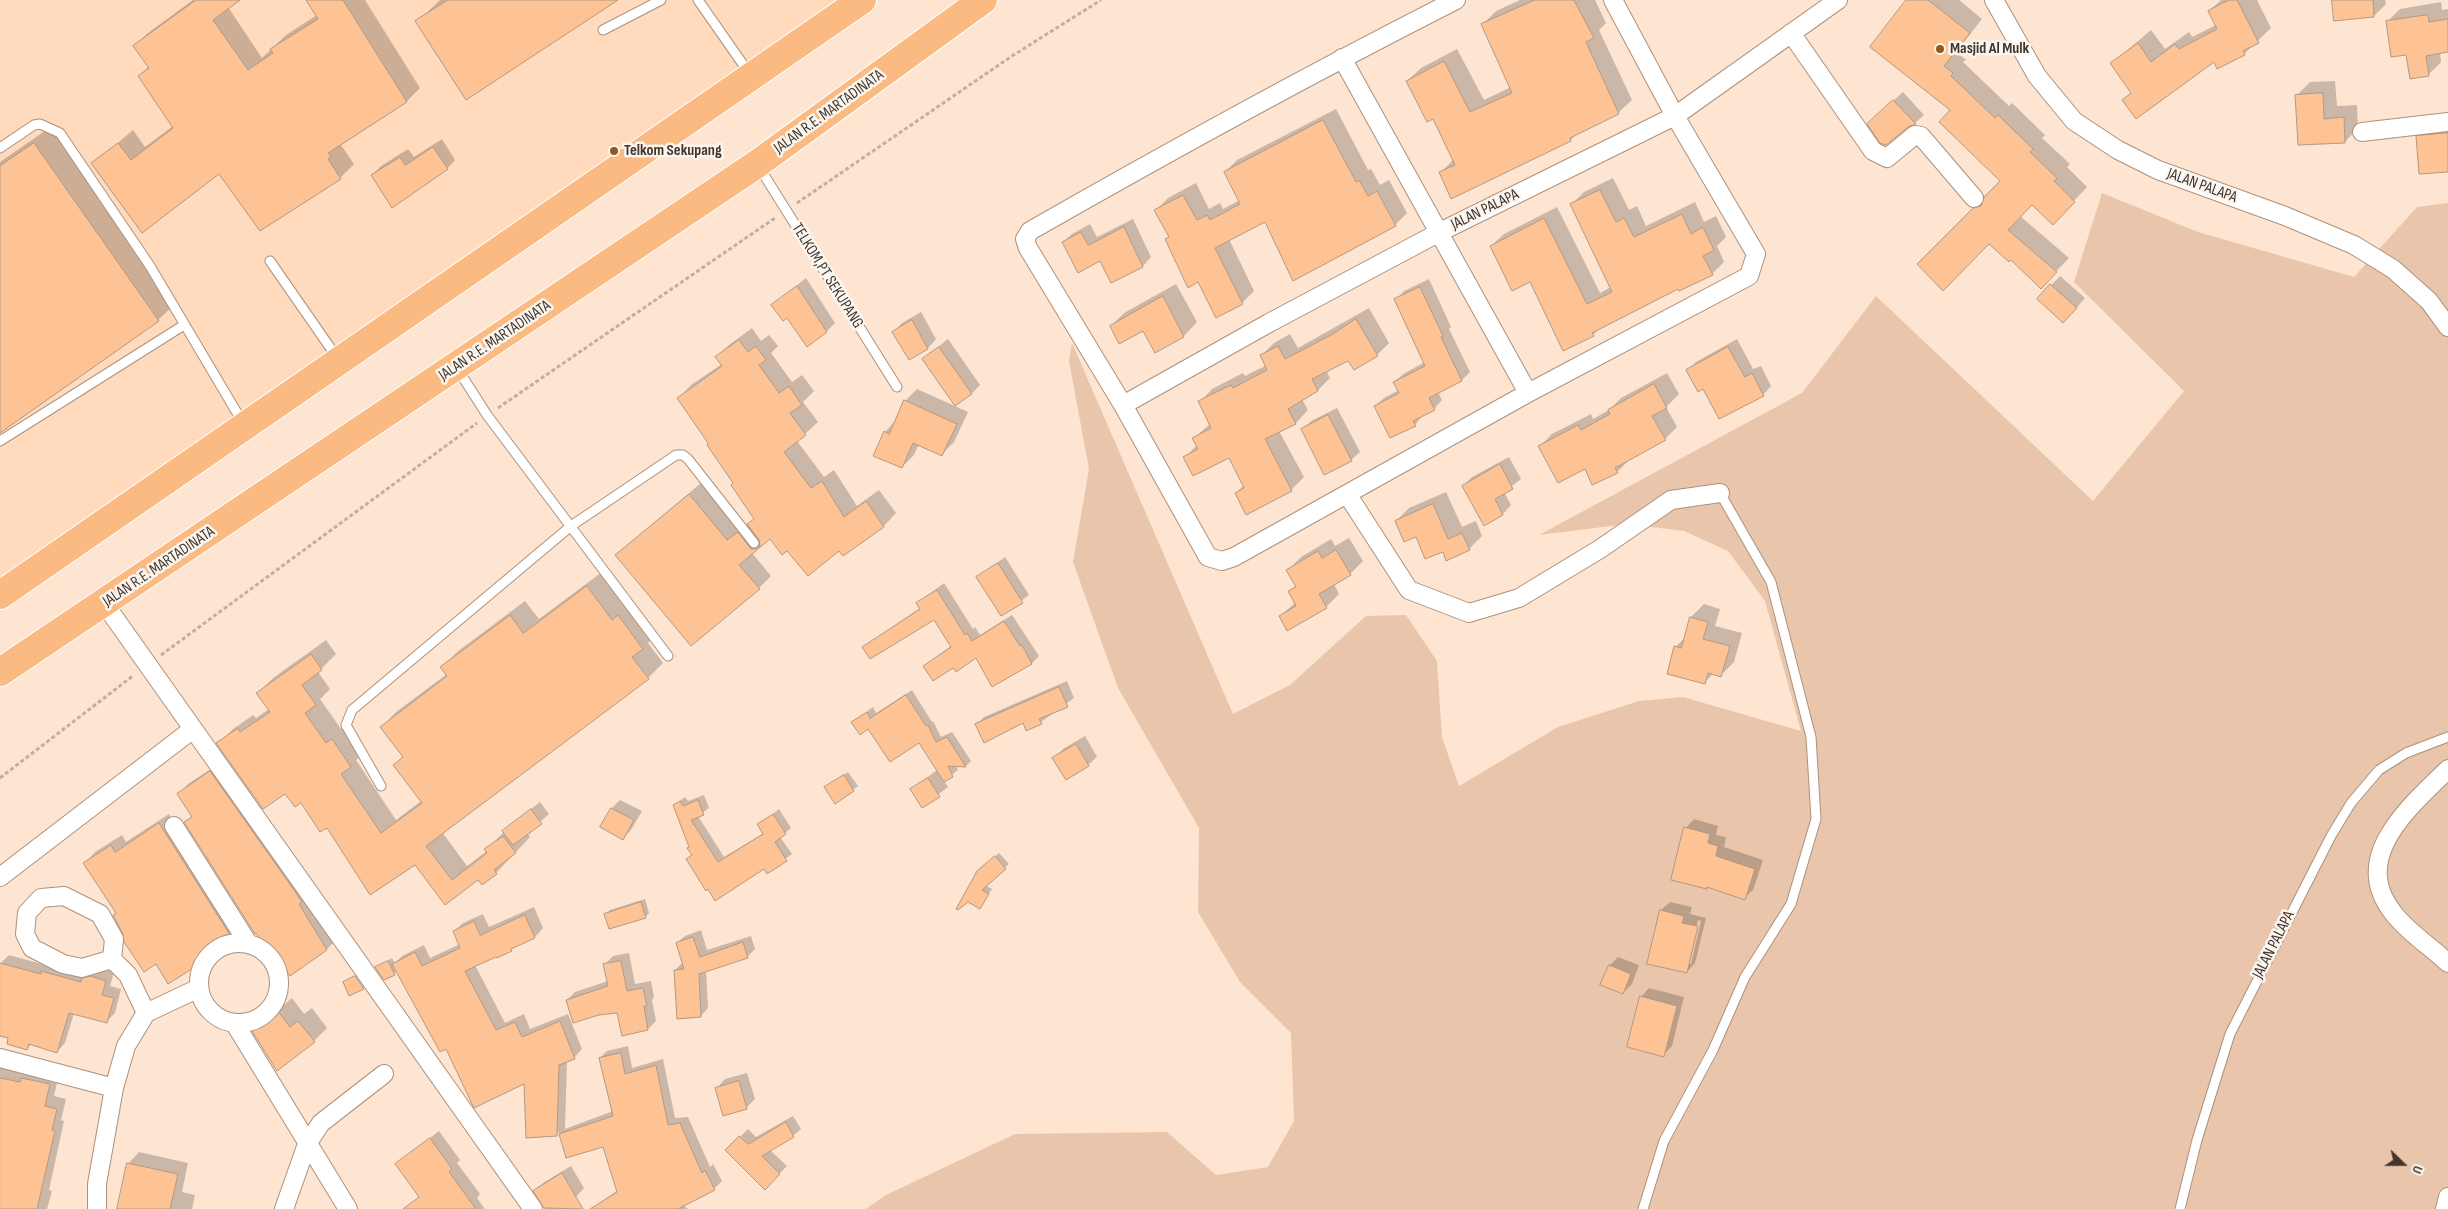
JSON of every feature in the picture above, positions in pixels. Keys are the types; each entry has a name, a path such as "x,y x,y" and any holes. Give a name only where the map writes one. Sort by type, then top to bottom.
{"highway":[{"name":"JALAN R.E. MARTADINATA","path":"0,672 456,368 757,164 984,0"},
{"path":"0,595 340,362 857,2"}],"street":[{"path":"1456,0 1342,58 1172,150 1030,231 1025,239 1028,248 1123,405 1208,556 1222,561 1234,557 1528,393 1749,276 1756,254 1675,116 1613,0"},
{"name":"JALAN PALAPA","path":"1123,405 1268,323 1440,232 1675,116 1838,0"},
{"name":"JALAN PALAPA","path":"1994,0 2037,76 2074,121 2118,150 2158,170 2285,216 2354,245 2393,269 2429,301 2448,327"},
{"path":"1791,33 1873,151 1887,158 1910,138 1915,135 1921,136 1974,198"},
{"path":"1342,58 1528,393"},
{"path":"2362,132 2448,122"},
{"path":"1347,494 1409,590 1469,613 1519,598 1600,549 1671,500 1720,493"},
{"path":"104,603 533,1209"},
{"path":"0,877 193,729"},
{"path":"2448,769 2390,830 2380,853 2378,868 2381,893 2393,913 2448,963"},
{"path":"174,826 248,943"},
{"path":"64,896 81,903 100,914 114,938 112,959 82,968 63,964 45,956 32,948 25,934 27,913 41,898 64,896"},
{"path":"235,942 248,943 260,948 271,957 277,969 280,982 278,996 266,1013 248,1023 235,1024 222,1020 211,1012 203,1001 199,988 199,976 203,963 211,953 222,946 235,942"},
{"path":"112,959 128,975 146,1012"},
{"path":"97,1209 97,1184 114,1088 126,1046 146,1012 199,988"},
{"path":"235,1024 348,1209"},
{"path":"0,1058 114,1088"},
{"path":"284,1209 307,1144 321,1123 384,1074"},
{"path":"2445,1209 2448,1197"}],"lane":[{"path":"603,30 661,0"},
{"path":"698,0 750,76"},
{"path":"0,148 34,125 40,124 60,133 150,266 245,427"},
{"name":"TELKOM,PT SEKUPANG","path":"757,164 897,388"},
{"path":"270,261 340,362"},
{"path":"0,441 184,325"},
{"path":"456,368 487,415 668,656"},
{"path":"381,786 346,725 352,710 571,526 676,455 682,455 754,543"},
{"path":"1643,1209 1664,1141 1713,1050 1745,977 1791,904 1816,819 1811,738 1771,582 1720,493"},
{"name":"JALAN PALAPA","path":"2180,1209 2197,1140 2230,1034 2331,836 2351,803 2379,770 2406,753 2448,736"}],"path":[{"path":"0,778 148,664 487,415 1012,56 1100,0"}],"shaded area":[{"path":"0,0 840,0 0,592"},
{"path":"2102,193 2198,232 2354,277 2417,207 2448,203 2448,1209 866,1209 886,1195 1015,1134 1167,1132 1216,1175 1268,1167 1294,1121 1291,1033 1240,982 1198,912 1199,828 1118,688 1073,562 1089,469 1069,361 1072,343 1233,714 1290,685 1366,616 1406,615 1437,661 1442,737 1459,786 1558,727 1639,701 1683,697 1801,731 1765,601 1728,551 1684,531 1627,524 1539,535 1802,393 1876,296 2093,501 2184,391 2074,282"}],"building":[{"path":"196,0 240,0 213,20 248,70 273,53 270,49 318,19 306,0 343,0 407,102 328,153 331,157 328,159 341,179 260,231 219,174 142,233 91,163 118,143 131,160 173,128 138,76 149,68 133,46"},
{"path":"448,0 618,0 466,100 415,21"},
{"path":"1535,0 1574,0 1594,38 1586,42 1619,114 1570,138 1571,141 1451,199 1439,172 1455,165 1433,119 1427,122 1406,81 1444,61 1470,112 1512,93 1481,24"},
{"path":"1906,0 1928,0 1970,33 1944,66 1953,73 1951,76 1995,118 1998,115 2033,149 2030,152 2057,178 2054,181 2075,202 2053,225 2032,205 2008,230 2057,272 2041,289 2011,260 2009,262 1989,244 1943,291 1917,264 1973,208 1981,206 1984,197 2000,181 1939,122 1950,110 1870,47"},
{"path":"2229,0 2237,0 2259,43 2243,51 2245,55 2217,69 2214,62 2136,119 2122,100 2131,93 2110,63 2138,43 2151,62 2175,44 2179,49 2217,29 2208,11"},
{"path":"2332,0 2373,0 2374,17 2334,21"},
{"path":"2428,15 2429,22 2448,19 2448,52 2426,56 2429,76 2410,79 2406,55 2391,57 2386,21"},
{"path":"2323,93 2324,119 2344,117 2345,143 2298,145 2295,95"},
{"path":"1893,100 1916,124 1908,127 1886,145 1880,143 1867,124"},
{"path":"1323,120 1356,182 1359,180 1368,196 1377,191 1396,226 1293,281 1265,222 1215,248 1243,304 1216,318 1198,282 1188,288 1165,239 1169,237 1154,210 1183,195 1197,220 1207,215 1210,220 1240,204 1224,172"},
{"path":"2448,133 2448,172 2419,174 2416,136"},
{"path":"34,143 159,321 0,433 0,166"},
{"path":"433,147 448,169 392,208 371,175 400,157 405,165"},
{"path":"1600,190 1616,222 1624,218 1634,237 1682,214 1691,234 1703,227 1714,250 1703,256 1713,275 1679,291 1678,289 1592,333 1594,336 1563,351 1530,282 1512,291 1490,246 1544,218 1587,304 1612,292 1570,204"},
{"path":"1124,227 1143,267 1111,283 1100,261 1078,273 1062,242 1081,232 1088,245"},
{"path":"2050,284 2077,308 2063,323 2037,299"},
{"path":"797,286 827,332 807,347 787,318 783,321 771,305"},
{"path":"1420,287 1462,381 1429,398 1435,410 1413,421 1416,426 1390,438 1374,406 1399,393 1393,382 1425,366 1394,299"},
{"path":"1163,296 1184,337 1155,353 1143,331 1119,344 1110,326"},
{"path":"1356,319 1378,356 1354,370 1348,361 1312,379 1318,391 1288,409 1296,424 1265,439 1292,491 1246,515 1235,493 1244,488 1229,458 1193,476 1183,457 1198,449 1192,438 1211,428 1198,401 1231,385 1233,388 1267,370 1260,355 1278,346 1285,359 1333,334"},
{"path":"912,320 928,349 909,360 892,332"},
{"path":"739,340 748,352 756,346 766,360 759,365 779,393 789,386 802,405 790,413 806,435 784,452 811,488 822,481 844,517 866,501 884,527 843,556 839,551 808,576 787,551 782,555 770,539 739,565 760,589 691,646 615,555 689,494 727,540 738,532 751,549 760,546 759,540 747,524 754,519 731,485 733,483 707,445 708,443 677,398 722,366 715,357"},
{"path":"939,347 972,394 955,406 922,359"},
{"path":"1728,347 1745,377 1752,373 1764,396 1719,419 1703,389 1698,392 1686,370"},
{"path":"1654,384 1667,408 1652,416 1666,440 1615,468 1618,473 1592,485 1585,469 1558,483 1538,446 1578,425 1581,430 1610,414 1608,410"},
{"path":"904,400 957,424 942,456 913,443 902,468 873,456 884,431 889,434"},
{"path":"1328,415 1352,461 1324,475 1301,429"},
{"path":"1500,464 1513,489 1495,499 1503,515 1484,526 1462,486"},
{"path":"1433,504 1448,539 1462,533 1470,550 1446,561 1443,552 1425,559 1416,537 1404,542 1395,521"},
{"path":"1336,550 1351,575 1319,594 1327,608 1287,631 1279,616 1296,606 1288,591 1296,587 1286,570 1318,551 1322,558"},
{"path":"998,563 1023,603 1001,616 976,577"},
{"path":"587,586 612,620 618,615 643,649 632,657 649,679 426,846 452,880 487,853 484,849 503,836 516,853 494,870 497,874 482,885 478,880 445,905 415,865 370,895 327,828 320,832 301,803 295,807 285,794 263,809 216,743 238,728 240,732 270,712 256,693 311,654 322,670 302,685 316,705 305,713 326,743 332,739 351,767 341,774 381,833 422,803 393,765 403,757 380,727 447,676 440,667 510,615 523,633"},
{"path":"937,590 965,635 967,633 972,641 1004,621 1020,646 1022,645 1032,664 992,687 976,658 956,672 953,668 933,681 923,666 951,647 934,620 870,659 862,647 920,609 916,603"},
{"path":"1690,617 1708,622 1703,639 1730,646 1721,677 1708,673 1705,684 1667,674 1674,646 1681,648"},
{"path":"1059,687 1068,707 1039,719 1042,724 1026,731 1023,723 984,743 975,724"},
{"path":"906,695 926,726 928,725 936,742 947,737 966,767 948,766 953,777 944,782 919,743 890,762 868,729 860,735 851,722 867,712 870,718"},
{"path":"1076,744 1089,766 1066,780 1052,758"},
{"path":"210,771 302,902 299,904 327,950 290,976 275,955 272,957 255,934 184,822 192,817 177,794"},
{"path":"844,775 854,791 835,804 824,787"},
{"path":"928,778 940,797 922,808 910,789"},
{"path":"698,800 704,815 691,820 718,862 763,834 757,824 773,814 786,834 775,842 787,861 767,874 764,869 715,901 708,889 706,891 686,859 692,855 687,848 689,847 673,805 680,801 683,806"},
{"path":"611,808 634,820 623,840 600,827"},
{"path":"531,809 542,824 513,845 502,831"},
{"path":"159,823 232,938 193,963 195,967 168,984 156,964 144,972 124,942 123,934 113,915 116,913 83,863 111,845 115,852"},
{"path":"1684,827 1710,834 1708,843 1718,846 1716,856 1755,869 1745,900 1707,887 1707,889 1671,880"},
{"path":"995,856 1006,869 982,890 989,894 980,909 968,902 958,910 956,909 977,871"},
{"path":"641,902 646,918 609,929 604,914"},
{"path":"1660,910 1684,916 1682,923 1698,926 1687,973 1647,964"},
{"path":"525,915 535,938 511,949 512,951 465,971 496,1030 515,1022 522,1037 560,1021 575,1059 559,1065 557,1136 526,1138 524,1084 474,1108 446,1049 440,1052 392,964 415,952 422,966 460,948 453,931 474,921 480,935"},
{"path":"693,937 700,957 743,942 748,958 699,974 701,1017 677,1019 674,970 684,969 676,943"},
{"path":"388,961 395,975 384,980 375,967"},
{"path":"621,961 627,991 643,988 647,1006 644,1006 648,1030 622,1036 617,1013 599,1015 573,1023 566,1000 608,986 603,964"},
{"path":"0,963 41,974 41,971 81,982 82,978 91,976 106,981 102,995 114,998 107,1023 69,1013 57,1053 29,1044 27,1050 7,1044 8,1038 0,1036"},
{"path":"1609,965 1631,974 1623,994 1600,985"},
{"path":"355,976 364,989 349,996 343,982"},
{"path":"1640,996 1677,1006 1664,1057 1627,1047"},
{"path":"278,1011 290,1027 298,1021 315,1042 277,1071 252,1031"},
{"path":"621,1053 625,1074 656,1065 668,1125 680,1123 702,1173 705,1170 715,1190 678,1209 590,1209 617,1192 603,1147 566,1158 559,1134 613,1116 599,1058"},
{"path":"0,1078 20,1082 21,1078 50,1084 45,1106 57,1109 52,1130 55,1131 37,1209 0,1209"},
{"path":"739,1081 747,1109 723,1116 715,1088"},
{"path":"786,1122 794,1137 762,1156 780,1174 765,1190 725,1150 739,1136 748,1144"},
{"path":"430,1138 452,1169 449,1172 476,1209 403,1209 419,1197 395,1164"},
{"path":"127,1163 178,1174 170,1209 117,1209"},
{"path":"562,1173 583,1209 544,1208 533,1191"}],"place":[{"name":"Masjid Al Mulk","path":"1940,49"},
{"name":"Telkom Sekupang","path":"614,151"}]}
